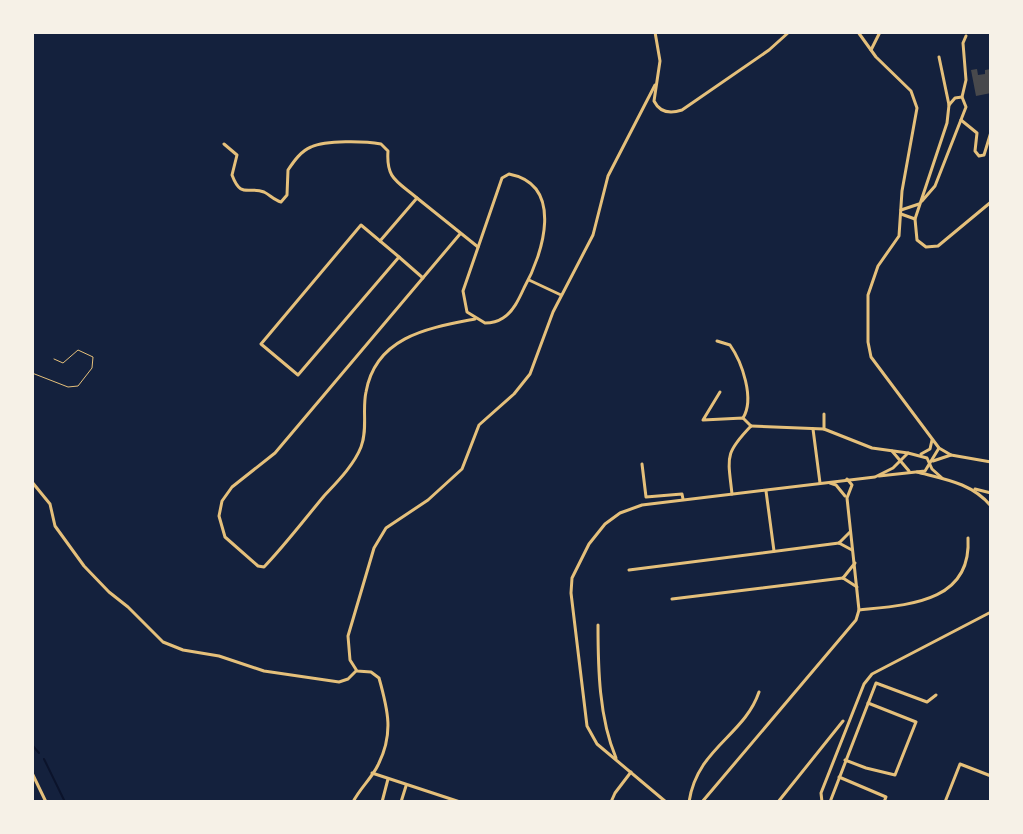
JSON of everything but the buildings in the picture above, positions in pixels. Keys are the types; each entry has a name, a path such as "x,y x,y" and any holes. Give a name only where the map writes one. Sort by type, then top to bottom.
{"street":[{"path":"357,671 350,660 348,636 360,589 380,536 391,524 428,500 467,463 479,425 514,394 530,374 547,324 588,249 608,176 655,85 660,61 655,32"},
{"path":"655,85 657,106 670,113 682,110 769,50 789,32"},
{"path":"858,32 871,51 911,91 916,101 897,242 878,266 870,284 867,304 869,350 879,370 939,448 951,455 991,462"},
{"path":"871,51 880,32"},
{"path":"962,97 966,80 963,43 966,36"},
{"path":"939,57 949,105 947,123 915,219 917,240 926,247 947,240 991,202"},
{"path":"949,105 955,98 962,97"},
{"path":"903,213 919,204 933,188 966,107 966,100 962,97"},
{"path":"961,120 977,133 975,151 979,156 984,155 991,132"},
{"path":"224,144 237,155 232,175 239,188 249,192 262,191 279,202 284,201 287,195 287,174 291,165 308,148 320,144 381,144 388,151 390,174 478,247"},
{"path":"460,234 286,439 266,461 232,487 220,509 220,525 225,537 260,568 268,563 346,471 361,447 365,427 365,394 373,369 381,357 410,335 475,319 491,323 503,318 514,307 542,246 546,219 539,196 526,180 509,174 502,178 463,297 467,312 475,319"},
{"path":"926,184 933,188"},
{"path":"380,241 417,198"},
{"path":"901,199 911,206"},
{"path":"903,213 918,211"},
{"path":"903,213 915,219"},
{"path":"399,257 298,375 261,344 361,225 399,257 423,278"},
{"path":"529,280 561,295"},
{"path":"717,341 730,345 744,376 748,411 743,418"},
{"path":"720,392 703,420 743,418 751,426 824,429 872,448 908,453 921,454 939,448"},
{"path":"824,414 824,429"},
{"path":"732,494 728,458 737,440 751,426"},
{"path":"813,429 820,483"},
{"path":"928,452 932,440"},
{"path":"917,472 925,471 939,448"},
{"path":"889,449 909,471"},
{"path":"875,477 900,463 908,453"},
{"path":"921,454 942,478"},
{"path":"932,463 951,455"},
{"path":"642,464 646,497 682,494 683,499"},
{"path":"666,802 597,744 587,726 571,593 572,578 589,544 612,517 642,505 909,471 991,493"},
{"path":"702,802 856,620 859,610 847,498 861,477"},
{"path":"847,479 851,488"},
{"path":"32,482 50,504 55,526 84,566 163,642 264,671 339,682 357,671 371,672 379,678 389,716 388,738 377,767 353,802"},
{"path":"827,483 851,488"},
{"path":"840,488 847,498"},
{"path":"972,489 988,500 991,506"},
{"path":"766,490 774,551"},
{"path":"839,543 850,532"},
{"path":"859,610 899,606 927,599 950,588 965,566 968,538"},
{"path":"629,570 839,543 852,550"},
{"path":"843,578 855,563"},
{"path":"672,599 843,578 857,587"},
{"path":"822,802 821,793 864,684 872,674 991,612"},
{"path":"598,625 603,708 610,745 617,762"},
{"path":"830,802 876,683 927,702 936,695"},
{"path":"689,802 700,767 751,709 759,692"},
{"path":"845,760 895,775 916,722 868,703"},
{"path":"778,802 843,721"},
{"path":"945,802 960,764 991,776"},
{"path":"611,802 631,772"},
{"path":"32,773 46,802"},
{"path":"372,773 460,802"},
{"path":"839,777 886,797 884,802"},
{"path":"382,802 388,779"},
{"path":"401,802 406,785"},
{"path":"613,796 621,802"}],"lane":[{"path":"32,373 68,387 78,386 92,368 93,357 85,351 78,350 63,363 54,359"}],"waterway":[{"path":"32,745 39,753"},
{"path":"44,759 65,802"}]}
